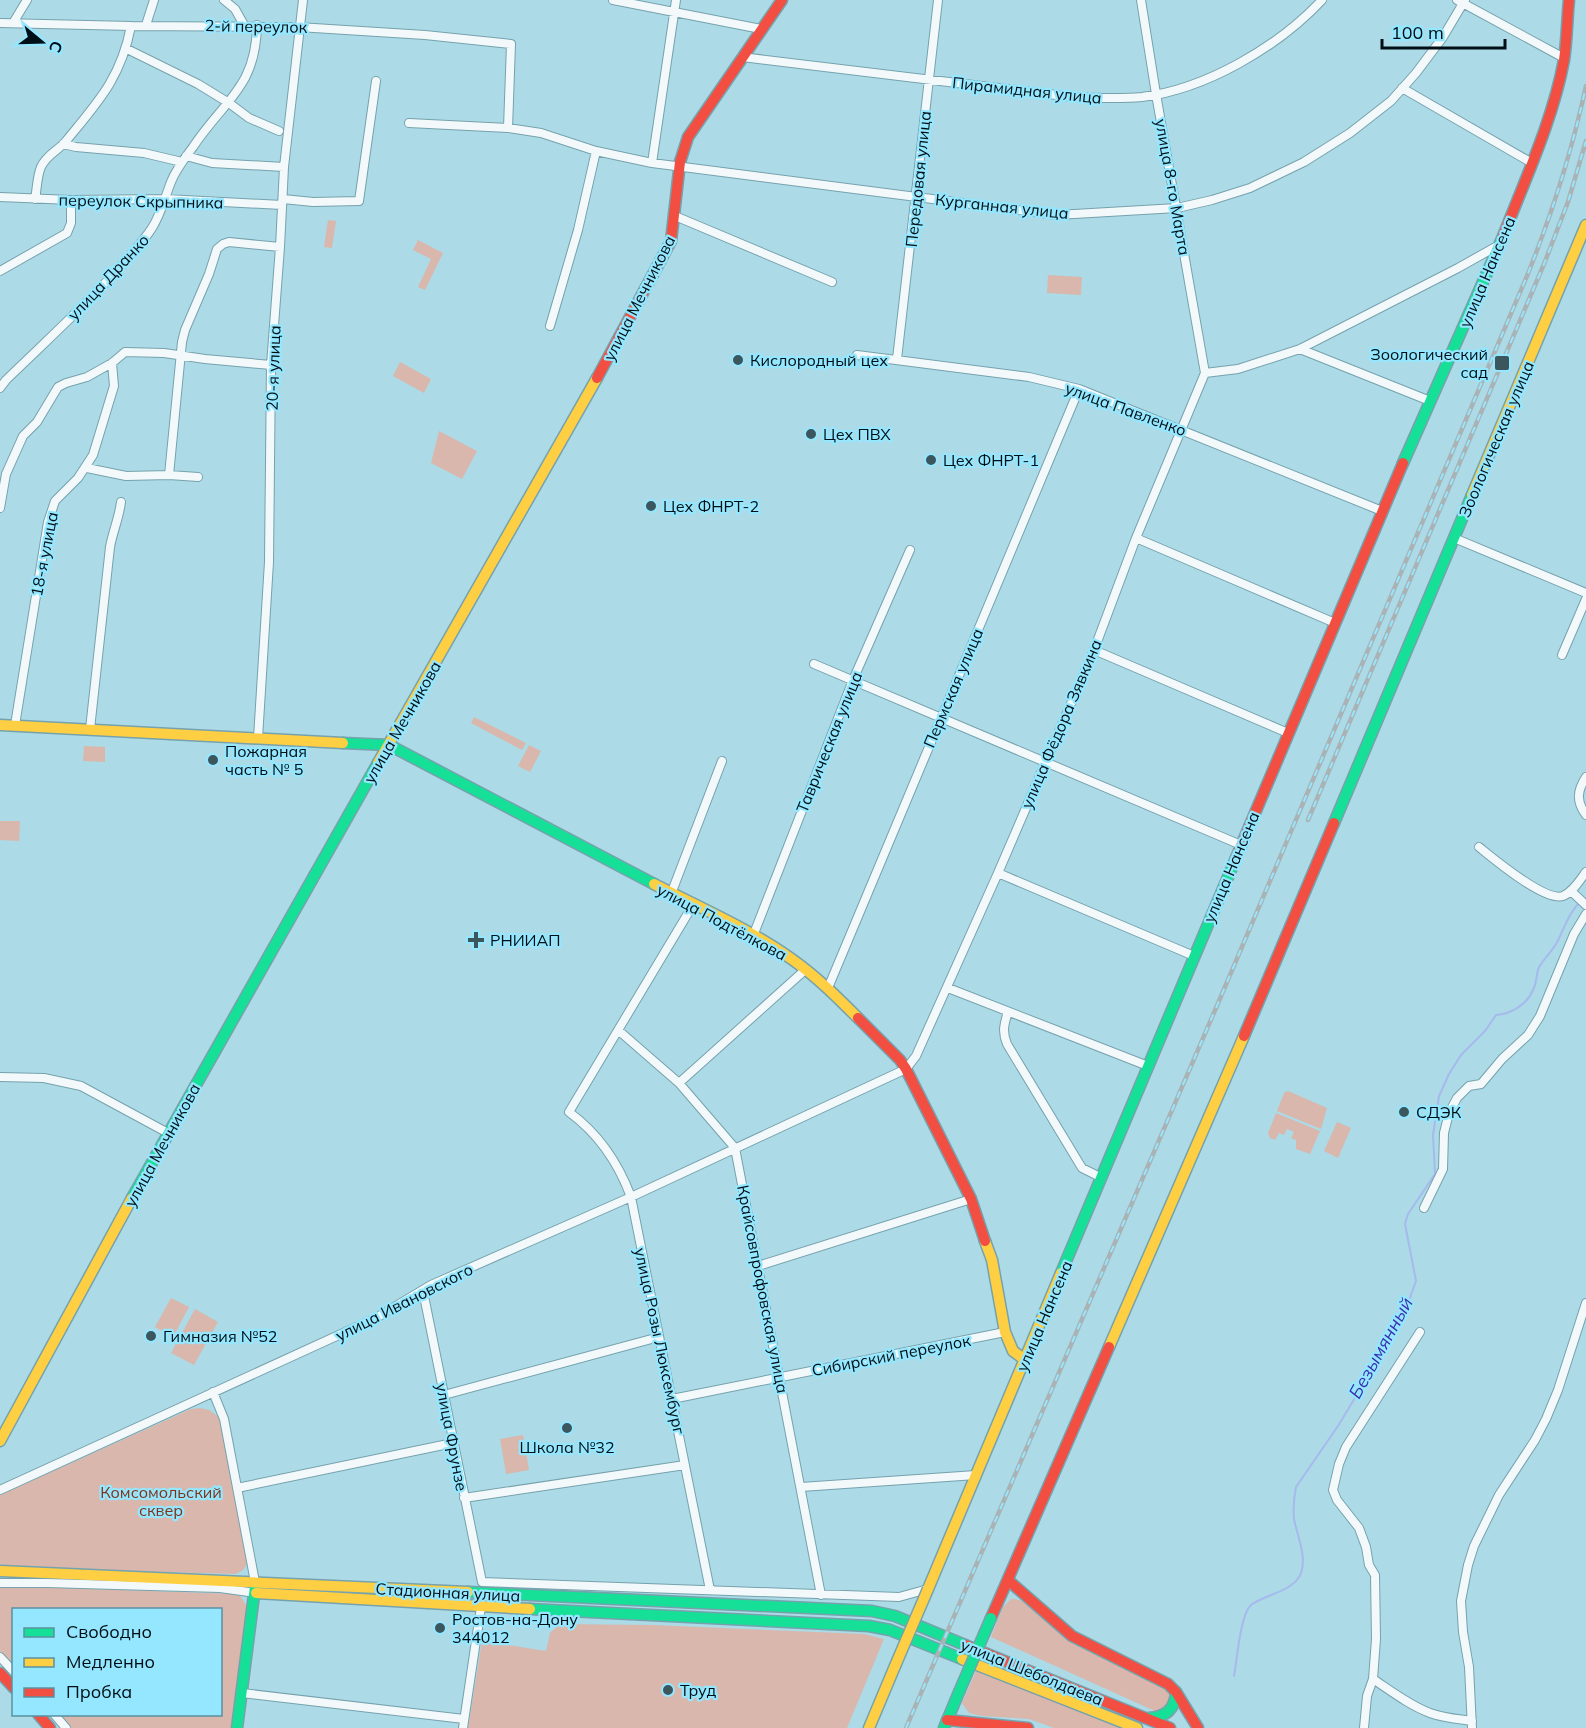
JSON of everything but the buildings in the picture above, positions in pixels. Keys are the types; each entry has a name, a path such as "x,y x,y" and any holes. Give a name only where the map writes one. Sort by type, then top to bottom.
{"main road":[{"name":"улица Мечникова","path":"0,1441 168,1134 627,325 671,241 678,165 688,137 782,0"},
{"name":"улица Нансена","path":"869,1728 1382,511 1499,245 1532,163 1558,86 1564,58 1569,0"},
{"name":"Зоологическая улица","path":"1009,1581 1249,1025 1586,225"},
{"path":"0,725 389,745"},
{"name":"улица Подтёлкова","path":"389,745 753,936 792,959 828,988 900,1060 906,1069 970,1199 992,1260 1005,1332 1013,1351 1025,1360"},
{"name":"Стадионная улица","path":"0,1571 255,1588 481,1607 846,1625 890,1630"},
{"path":"1028,1728 945,1724 1009,1581 1072,1636 1168,1684 1176,1692 1198,1728"},
{"path":"237,1728 255,1588"},
{"name":"Стадионная улица","path":"255,1588 872,1611 895,1616"},
{"name":"улица Шеболдаева","path":"895,1616 1170,1728"},
{"name":"улица Шеболдаева","path":"890,1630 1137,1728"},
{"path":"0,1674 12,1686"},
{"path":"1145,1718 1160,1718 1167,1715 1173,1708 1176,1692"},
{"path":"40,1716 50,1728"}],"street":[{"path":"13,23 27,0"},
{"path":"146,25 154,0"},
{"path":"224,0 236,9 244,25"},
{"name":"20-я улица","path":"258,738 268,562 271,365 284,167 298,27 303,0"},
{"path":"613,0 761,29"},
{"path":"652,163 676,0"},
{"name":"Передовая улица","path":"897,359 938,0"},
{"name":"улица 8-го Марта","path":"1141,0 1205,373"},
{"name":"Пирамидная улица","path":"742,57 1073,97 1113,98 1156,94 1194,83 1230,68 1292,28 1322,0"},
{"path":"1462,1 1564,58"},
{"name":"Курганная улица","path":"408,123 508,128 541,133 596,151 652,163 1057,215 1177,208 1250,188 1304,162 1350,133 1391,101 1443,37 1462,1"},
{"name":"2-й переулок","path":"0,23 131,26 257,25 424,35 511,44 508,128"},
{"name":"улица Дранко","path":"0,388 111,277 152,229 172,180 184,159 203,131 240,88 250,69 257,47 257,25"},
{"path":"35,199 40,169 48,155 63,144 107,91 126,49 131,26"},
{"path":"126,49 198,84 249,117 279,131"},
{"name":"переулок Скрыпника","path":"0,197 71,200 359,201 376,81"},
{"path":"1402,88 1532,163"},
{"path":"63,144 212,163 284,167"},
{"path":"550,326 578,230 596,151"},
{"path":"0,271 67,233 71,223 71,200"},
{"path":"675,216 832,282"},
{"path":"169,475 180,356 185,330 217,249 230,242 280,247"},
{"path":"1205,373 1238,369 1300,349 1499,245"},
{"path":"1300,349 1430,401"},
{"path":"0,508 4,480 12,457 23,436 37,422 58,387 87,377 112,363 125,352 150,352 271,365"},
{"name":"улица Павленко","path":"857,355 1029,377 1079,389 1382,511"},
{"name":"18-я улица","path":"15,725 48,522 55,501 87,468 93,455 114,386 112,363"},
{"name":"улица Фёдора Зявкина","path":"906,1069 916,1056 948,988 1094,650 1136,538 1205,373"},
{"name":"Пермская улица","path":"828,988 1079,389"},
{"path":"87,468 126,476 198,477"},
{"path":"90,729 110,547 113,527 118,519 121,502"},
{"path":"1136,538 1335,623"},
{"path":"1454,538 1586,592"},
{"name":"Таврическая улица","path":"753,936 853,680 910,550"},
{"path":"1562,655 1586,599"},
{"path":"1094,650 1288,733"},
{"path":"814,664 1241,845"},
{"path":"671,894 722,761"},
{"path":"1586,777 1580,786 1578,798 1579,805 1586,815"},
{"path":"1479,847 1551,896 1574,893 1586,872"},
{"path":"998,873 1194,956"},
{"path":"1574,893 1586,905"},
{"path":"618,1030 693,905"},
{"path":"1424,1208 1443,1169 1444,1133 1449,1113 1469,1086 1481,1084 1502,1059 1528,1035 1540,1016 1574,934 1586,914"},
{"path":"679,1083 805,970"},
{"path":"948,988 1148,1066"},
{"path":"1008,1012 1003,1035 1006,1044 1082,1168 1102,1178"},
{"name":"Крайсовпрофовская улица","path":"618,1030 679,1083 735,1148 821,1595"},
{"name":"улица Розы Люксембург","path":"618,1030 569,1112 587,1126 605,1146 631,1197 710,1590"},
{"name":"улица Ивановского","path":"0,1490 375,1318 431,1285 631,1197 906,1069"},
{"path":"0,1077 55,1079 81,1086 168,1134"},
{"path":"758,1266 970,1199"},
{"name":"улица Фрунзе","path":"423,1291 482,1582"},
{"path":"1373,1679 1412,1705 1429,1713 1472,1724 1469,1667 1461,1601 1468,1565 1474,1546 1499,1495 1546,1419 1558,1390 1586,1303"},
{"name":"Сибирский переулок","path":"672,1399 1005,1332"},
{"path":"1364,1728 1367,1696 1373,1679 1376,1639 1376,1575 1369,1565 1366,1547 1359,1528 1337,1500 1333,1490 1339,1464 1347,1447 1420,1332"},
{"path":"444,1395 659,1337"},
{"path":"213,1392 224,1419 255,1588"},
{"path":"237,1488 453,1443"},
{"path":"464,1498 686,1465"},
{"path":"801,1487 976,1475"},
{"name":"Стадионная улица","path":"0,1583 47,1582 255,1588"},
{"name":"Стадионная улица","path":"482,1582 899,1597 928,1589"},
{"path":"242,1693 463,1724 481,1607"},
{"path":"0,1657 12,1669"},
{"path":"56,1716 66,1728"}],"green space":[{"path":"328,220 336,221 332,248 324,247"},
{"path":"418,240 443,253 425,290 418,287 431,259 413,250"},
{"path":"1048,275 1082,277 1081,295 1047,293"},
{"path":"400,362 431,379 424,393 393,376"},
{"path":"439,431 477,451 462,479 431,463"},
{"path":"474,717 526,743 522,750 471,723"},
{"path":"529,745 541,751 530,772 518,766"},
{"path":"84,746 105,747 105,762 83,761"},
{"path":"0,821 20,821 19,841 0,840"},
{"path":"1288,1091 1327,1108 1321,1129 1277,1111 1284,1093"},
{"path":"1276,1113 1320,1131 1310,1154 1296,1149 1296,1140 1291,1138 1294,1132 1287,1129 1284,1135 1279,1133 1275,1140 1270,1138 1268,1133"},
{"path":"1337,1122 1351,1128 1338,1158 1324,1151"},
{"path":"171,1298 189,1307 173,1337 155,1327"},
{"path":"195,1309 218,1322 194,1365 171,1353"},
{"name":"Комсомольский сквер","path":"191,1409 209,1410 220,1418 248,1563 243,1570 236,1574 12,1568 0,1564 0,1495"},
{"path":"523,1435 529,1470 506,1474 500,1439"},
{"path":"3,1586 239,1594 249,1610 233,1728 71,1728 59,1716 222,1716 222,1608 12,1608 12,1665 0,1651 0,1588"},
{"path":"1011,1599 1027,1603 1071,1642 1164,1688 1170,1695 1168,1709 1157,1712 991,1637 1003,1607"},
{"name":"Труд","path":"560,1624 652,1625 864,1634 884,1639 847,1728 468,1728 482,1641 546,1651 550,1633"},
{"path":"978,1667 1123,1728 1054,1728 1029,1719 969,1713 962,1703"}],"waterway":[{"name":"Безымянный","path":"1234,1676 1247,1610 1257,1601 1286,1589 1297,1579 1303,1567 1294,1519 1296,1487 1338,1426 1402,1320 1416,1281 1405,1224 1408,1214 1435,1174 1433,1135 1439,1096 1461,1055 1485,1031 1496,1015 1513,1010 1523,1004 1530,995 1539,967 1556,944 1579,903"}],"railway":[{"path":"906,1728 1216,1008 1527,276 1561,182 1586,86"},
{"path":"1308,820 1544,264 1568,202 1586,141"}],"traffic: fast":[{"path":"1403,463 1502,239"},
{"path":"1334,823 1472,495"},
{"path":"343,743 389,745 654,884"},
{"path":"132,1198 378,763"},
{"path":"1061,1273 1236,858"},
{"path":"237,1728 255,1587"},
{"path":"468,1592 872,1611 895,1616 965,1645"},
{"path":"530,1609 869,1626 890,1630 962,1659"},
{"path":"959,1692 991,1618"},
{"path":"944,1728 959,1692"},
{"path":"1149,1718 1165,1714 1172,1707 1176,1692"}],"traffic: slow":[{"path":"1472,495 1586,225"},
{"path":"378,763 597,378"},
{"path":"0,725 343,743"},
{"path":"654,884 777,949 810,973 858,1018"},
{"path":"1109,1347 1244,1036"},
{"path":"0,1441 132,1198"},
{"path":"985,1241 992,1260 1005,1332 1013,1351 1025,1360"},
{"path":"928,1589 1061,1273"},
{"path":"0,1571 468,1592"},
{"path":"895,1666 928,1589"},
{"path":"256,1593 530,1609"},
{"path":"962,1659 1137,1728"},
{"path":"869,1728 895,1666"}],"traffic: jam":[{"path":"597,378 671,241 680,162 688,137 782,0"},
{"path":"1502,239 1553,105 1564,60 1569,0"},
{"path":"1236,858 1403,463"},
{"path":"1244,1036 1334,823"},
{"path":"858,1018 906,1069 971,1199 985,1241"},
{"path":"991,1618 1109,1347"},
{"path":"1009,1581 1072,1636 1168,1684 1176,1692 1198,1728"},
{"path":"965,1645 1170,1728"},
{"path":"0,1673 12,1686"},
{"path":"40,1716 50,1728"},
{"path":"947,1720 1028,1728"}],"place":[{"name":"Кислородный цех","path":"738,360"},
{"name":"Зоологический сад","path":"1502,363"},
{"name":"Цех ПВХ","path":"811,434"},
{"name":"Цех ФНРТ-1","path":"931,460"},
{"name":"Цех ФНРТ-2","path":"651,506"},
{"name":"Пожарная часть № 5","path":"213,760"},
{"name":"РНИИАП","path":"476,940"},
{"name":"СДЭК","path":"1404,1112"},
{"name":"Гимназия №52","path":"151,1336"},
{"name":"Школа №32","path":"567,1428"},
{"name":"Ростов-на-Дону 344012","path":"440,1628"},
{"name":"Труд","path":"668,1690"}]}
